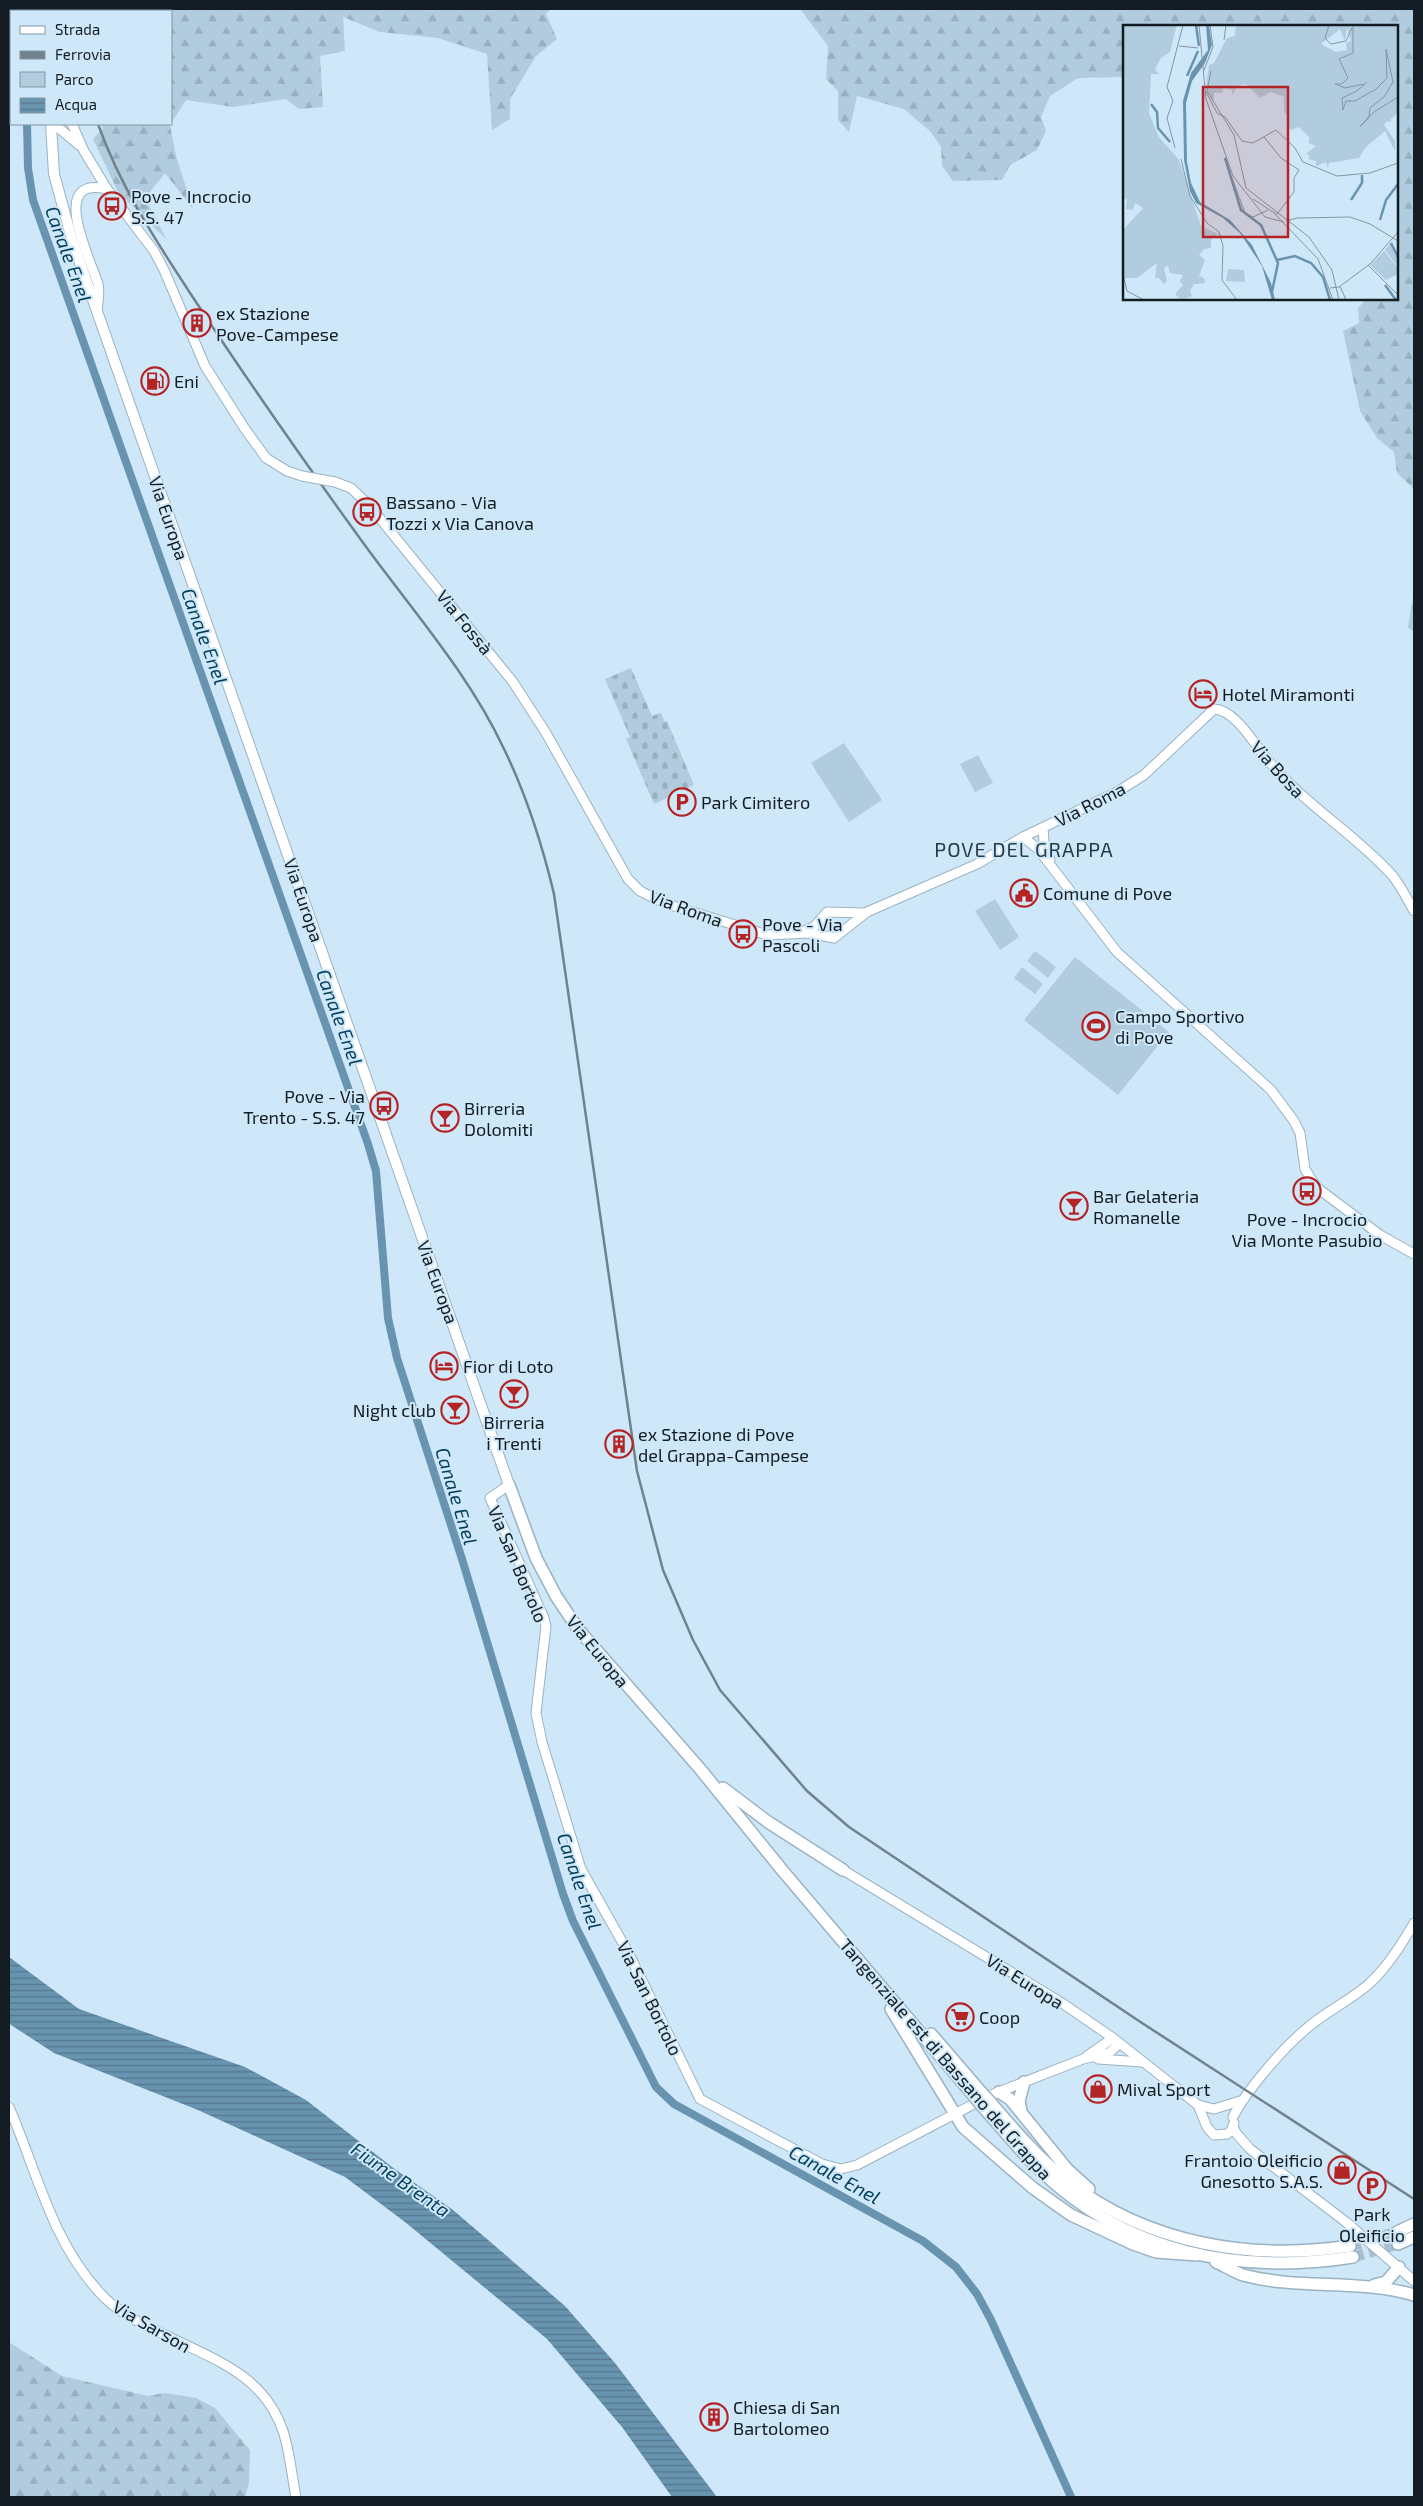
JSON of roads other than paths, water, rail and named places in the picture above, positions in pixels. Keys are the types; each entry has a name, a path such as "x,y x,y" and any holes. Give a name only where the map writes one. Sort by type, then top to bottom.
{"highway":[{"name":"Via Europa","path":"509,1486 536,1558 562,1608 602,1659 701,1770"},
{"name":"Tangenziale est di Bassano del Grappa","path":"701,1770 750,1828 782,1870 978,2094"},
{"path":"701,1770 744,1805 843,1870"},
{"name":"Tangenziale est di Bassano del Grappa","path":"750,1828 783,1859 1040,2170 1086,2207 1116,2225 1141,2236 1200,2255 1239,2262 1288,2264 1351,2251 1288,2252 1217,2247 1152,2228 1101,2204 1050,2166 987,2105"},
{"path":"880,1984 892,2009 955,2115 973,2137 1033,2188 1071,2216 1106,2233 1156,2252 1200,2255 1243,2275 1291,2282 1370,2285 1414,2294"},
{"path":"1021,2111 1019,2101 1024,2082"},
{"path":"999,2092 1021,2111 1044,2142 1101,2204"},
{"path":"1397,2232 1414,2224"},
{"path":"1398,2244 1414,2237"},
{"path":"1370,2285 1386,2282 1399,2267"}],"main road":[{"name":"Via Europa","path":"53,125 54,174 61,203 97,313 509,1486"},
{"path":"54,125 84,151"},
{"path":"72,125 84,151 107,189"},
{"path":"97,313 99,287 77,224 75,205 79,194 84,189 92,187 107,189"},
{"name":"Via Fossà","path":"107,189 154,251 205,366 266,458 287,471 302,476 335,482 351,488 368,505 462,617 513,682 546,733 573,781"},
{"name":"Via Roma","path":"573,781 628,879 640,891 664,903 757,933 800,933 838,936 845,927 868,912 977,864 1023,837 1102,801 1138,779 1214,709"},
{"name":"Via Bosa","path":"1214,709 1225,711 1246,733 1278,774 1309,804 1343,830 1392,876 1414,911"},
{"path":"1043,828 1044,842 1051,865"},
{"path":"1023,837 1038,849 1117,952 1271,1090 1294,1121 1303,1146 1305,1169 1316,1188 1380,1236 1414,1254"},
{"name":"Via Roma","path":"800,933 809,930 827,912 868,912"},
{"path":"839,913 845,919 845,927"},
{"path":"819,922 820,930 826,936"},
{"name":"Via San Bortolo","path":"509,1486 490,1498 546,1626 536,1712 542,1742 581,1869 629,1954 700,2098 822,2164 841,2169 857,2165 999,2092 1083,2059 1116,2041"},
{"name":"Via Europa","path":"843,1870 1062,2003 1146,2063 1198,2105 1206,2123"},
{"path":"1224,2135 1233,2121 1240,2101 1306,2029 1359,1993 1373,1980 1392,1959 1414,1923"},
{"path":"1083,2059 1116,2059 1146,2063"},
{"path":"1240,2101 1208,2115 1206,2123 1208,2130 1214,2135 1224,2135 1242,2142 1346,2222 1414,2281"},
{"name":"Via Europa","path":"1198,2105 1228,2111 1233,2121"},
{"name":"Via Sarson","path":"9,2107 48,2211 61,2240 78,2267 114,2307 132,2319 227,2366 248,2379 264,2394 277,2415 284,2435 296,2497"},
{"path":"1233,2121 1242,2142"}],"water":[{"name":"Fiume Brenta","path":"9,1957 79,2009 245,2067 306,2100 392,2167 453,2210 565,2306 615,2363 717,2497 672,2497 622,2427 547,2339 405,2222 345,2177 198,2110 54,2053 11,2025 9,2023"}],"waterway":[{"name":"Canale Enel","path":"27,125 28,168 33,200 368,1144 376,1171 388,1318 397,1358 462,1559 563,1894 573,1921 656,2087 674,2104 923,2241 956,2267 977,2294 991,2320 1071,2497"}],"tunnel":[{"path":"1350,2246 1397,2232"},
{"path":"1353,2257 1398,2244"}],"railway":[{"path":"98,125 129,194 168,259 300,454 457,669 490,721 520,784 539,839 554,894 637,1471 663,1570 693,1640 720,1690 807,1791 849,1827 1142,2023 1414,2199"}],"place":[{"name":"Pove - Incrocio S.S. 47","path":"112,206"},
{"name":"ex Stazione Pove-Campese","path":"197,323"},
{"name":"Eni","path":"155,381"},
{"name":"Bassano - Via Tozzi x Via Canova","path":"367,512"},
{"name":"Hotel Miramonti","path":"1203,694"},
{"name":"Park Cimitero","path":"682,802"},
{"name":"Comune di Pove","path":"1024,893"},
{"name":"Pove - Via Pascoli","path":"743,934"},
{"name":"Campo Sportivo di Pove","path":"1096,1026"},
{"name":"Pove - Via Trento - S.S. 47","path":"384,1106"},
{"name":"Birreria Dolomiti","path":"445,1118"},
{"name":"Pove - Incrocio Via Monte Pasubio","path":"1307,1191"},
{"name":"Bar Gelateria Romanelle","path":"1074,1206"},
{"name":"Fior di Loto","path":"444,1366"},
{"name":"Birreria i Trenti","path":"514,1394"},
{"name":"Night club","path":"455,1410"},
{"name":"ex Stazione di Pove del Grappa-Campese","path":"619,1444"},
{"name":"Coop","path":"960,2017"},
{"name":"Mival Sport","path":"1098,2089"},
{"name":"Frantoio Oleificio Gnesotto S.A.S.","path":"1342,2170"},
{"name":"Park Oleificio","path":"1372,2186"},
{"name":"Chiesa di San Bartolomeo","path":"714,2417"}],"district":[{"name":"POVE DEL GRAPPA","path":"1024,849"}]}
